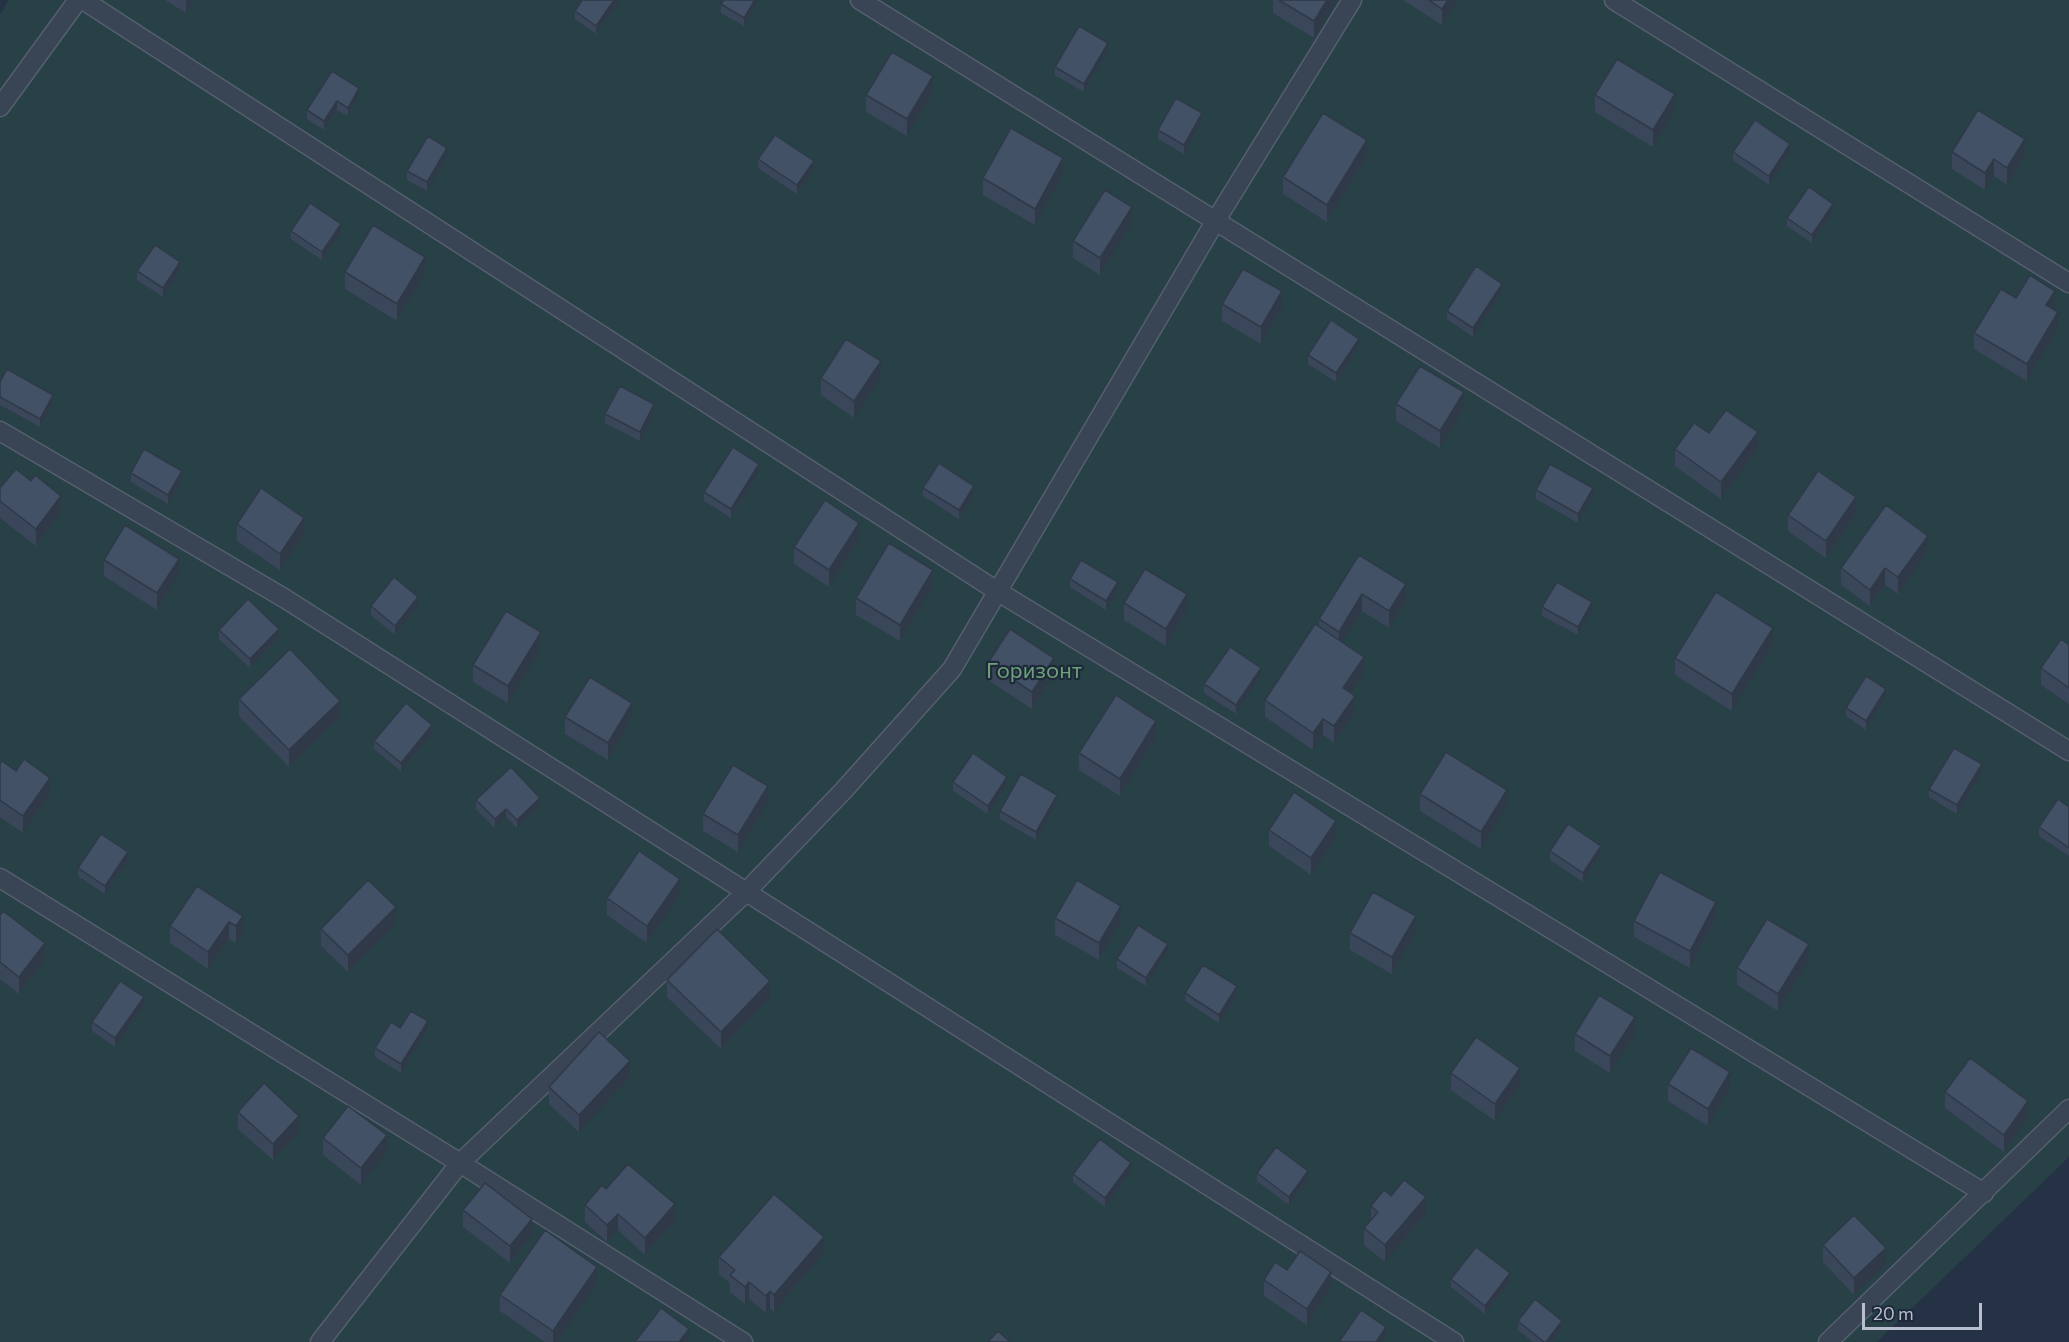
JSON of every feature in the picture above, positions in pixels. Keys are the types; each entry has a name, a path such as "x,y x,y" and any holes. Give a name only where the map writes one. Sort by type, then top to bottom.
{"lane":[{"path":"0,107 78,0"},
{"path":"83,0 997,591 1984,1192"},
{"path":"860,0 2069,751"},
{"path":"320,1342 460,1163 745,892 844,790 952,669 1216,220 1352,0"},
{"path":"1614,0 2069,282"},
{"path":"0,431 284,598 1454,1342"},
{"path":"0,878 460,1163 743,1342"},
{"path":"1828,1342 2069,1109"}],"green space":[{"name":"Горизонт","path":"9,0 2069,0 2069,1157 1877,1342 0,1342 0,14"}],"building":[{"path":"582,0 614,0 596,26 575,11"},
{"path":"724,0 755,0 744,18 721,4"},
{"path":"1279,0 1327,0 1314,21"},
{"path":"1429,0 1448,0 1442,9"},
{"path":"1079,26 1108,43 1084,84 1055,67"},
{"path":"892,52 933,76 907,119 866,95"},
{"path":"1617,59 1675,94 1653,130 1595,95"},
{"path":"332,71 359,88 348,108 337,101 324,121 307,110"},
{"path":"1176,98 1202,113 1184,145 1158,130"},
{"path":"1978,110 2025,139 2007,168 1994,159 1985,173 1952,152"},
{"path":"1323,113 1367,140 1327,205 1283,177"},
{"path":"1755,120 1790,144 1769,176 1733,152"},
{"path":"1011,128 1063,158 1035,209 983,178"},
{"path":"775,135 814,161 797,185 758,159"},
{"path":"428,136 447,148 427,182 407,171"},
{"path":"1809,187 1833,204 1812,235 1787,218"},
{"path":"1105,190 1132,207 1100,258 1073,241"},
{"path":"310,203 341,224 322,252 291,231"},
{"path":"373,225 425,257 397,304 345,272"},
{"path":"155,245 180,262 163,288 137,271"},
{"path":"1476,266 1502,284 1473,328 1447,311"},
{"path":"1243,269 1282,291 1261,327 1222,304"},
{"path":"2030,275 2055,291 2046,305 2058,312 2027,364 1974,333 2001,289 2016,298"},
{"path":"1331,320 1359,339 1336,373 1308,355"},
{"path":"846,339 881,361 854,401 821,378"},
{"path":"1420,366 1464,392 1440,431 1396,404"},
{"path":"7,369 53,395 40,419 0,397 0,382"},
{"path":"620,386 654,404 640,432 605,414"},
{"path":"1726,410 1758,432 1721,482 1675,449 1694,423 1709,433"},
{"path":"733,447 759,464 731,509 704,492"},
{"path":"144,449 182,471 168,495 131,473"},
{"path":"939,463 974,486 959,510 923,488"},
{"path":"1550,464 1593,488 1578,514 1536,490"},
{"path":"16,469 31,481 35,475 61,496 36,529 0,501 0,488"},
{"path":"1818,471 1856,497 1826,541 1788,515"},
{"path":"261,488 304,518 280,554 237,524"},
{"path":"825,500 859,523 829,570 794,547"},
{"path":"1886,505 1928,536 1898,577 1885,568 1870,590 1841,568"},
{"path":"125,525 179,559 157,593 104,560"},
{"path":"889,543 933,570 900,625 856,598"},
{"path":"1359,555 1406,584 1389,611 1362,594 1339,632 1319,619"},
{"path":"1081,560 1118,582 1106,601 1070,579"},
{"path":"1145,569 1187,594 1166,629 1124,603"},
{"path":"394,577 418,597 395,626 371,606"},
{"path":"1557,582 1592,602 1578,627 1542,607"},
{"path":"1716,592 1773,628 1732,694 1675,658"},
{"path":"248,599 279,629 250,659 219,630"},
{"path":"506,611 541,632 508,686 473,665"},
{"path":"1315,624 1364,657 1343,688 1355,696 1334,726 1323,719 1313,733 1265,700"},
{"path":"1010,629 1054,658 1032,692 988,663"},
{"path":"2061,639 2069,645 2069,688 2041,668"},
{"path":"1230,647 1261,668 1236,705 1204,684"},
{"path":"290,649 340,701 289,750 239,699"},
{"path":"1866,676 1886,689 1866,721 1846,708"},
{"path":"590,677 632,703 608,743 565,717"},
{"path":"1116,695 1156,721 1120,779 1079,753"},
{"path":"406,703 432,725 401,763 374,741"},
{"path":"1954,748 1982,764 1957,805 1929,789"},
{"path":"1446,752 1507,790 1481,832 1420,794"},
{"path":"973,753 1007,777 988,806 953,782"},
{"path":"24,759 50,778 23,816 0,800 0,764 2,761 16,771"},
{"path":"733,765 768,786 738,835 703,814"},
{"path":"511,767 540,798 517,820 506,809 495,819 476,800"},
{"path":"1021,774 1057,795 1036,832 1000,811"},
{"path":"1294,792 1336,821 1311,858 1269,830"},
{"path":"2058,799 2069,807 2069,848 2039,827"},
{"path":"1568,824 1601,846 1583,873 1550,851"},
{"path":"101,834 128,852 105,886 78,868"},
{"path":"639,851 680,879 647,926 607,898"},
{"path":"1660,872 1716,902 1690,951 1634,921"},
{"path":"368,880 396,907 348,955 321,929"},
{"path":"1077,880 1121,906 1099,943 1055,918"},
{"path":"197,886 243,916 236,926 229,922 208,952 170,926"},
{"path":"1373,892 1416,916 1392,957 1350,933"},
{"path":"3,911 45,943 19,977 0,962 0,915"},
{"path":"1767,919 1809,944 1778,994 1737,968"},
{"path":"1138,925 1168,944 1146,978 1117,959"},
{"path":"717,929 770,981 721,1032 667,980"},
{"path":"1203,965 1237,986 1219,1015 1185,993"},
{"path":"120,981 144,997 115,1038 92,1022"},
{"path":"1599,995 1635,1017 1610,1056 1575,1034"},
{"path":"411,1011 428,1021 401,1064 375,1048 391,1022 400,1028"},
{"path":"599,1032 630,1061 579,1115 549,1087"},
{"path":"1476,1037 1520,1068 1495,1104 1451,1073"},
{"path":"1691,1048 1730,1072 1708,1109 1668,1084"},
{"path":"1970,1058 2028,1101 2004,1135 1945,1092"},
{"path":"264,1083 299,1116 273,1144 238,1112"},
{"path":"348,1106 387,1135 361,1168 323,1138"},
{"path":"1100,1139 1131,1163 1105,1198 1073,1174"},
{"path":"1276,1147 1308,1171 1289,1197 1257,1173"},
{"path":"628,1164 675,1204 645,1238 618,1214 607,1225 585,1205 602,1185 606,1189"},
{"path":"1404,1180 1426,1197 1385,1245 1364,1228 1378,1212 1371,1206 1384,1190 1391,1196"},
{"path":"485,1183 532,1219 510,1246 463,1210"},
{"path":"774,1194 824,1237 774,1295 770,1291 766,1296 749,1282 745,1287 730,1275 735,1270 719,1257"},
{"path":"1854,1215 1886,1248 1854,1278 1823,1245"},
{"path":"545,1230 597,1267 553,1331 500,1295"},
{"path":"1476,1247 1510,1273 1485,1306 1451,1279"},
{"path":"1300,1251 1331,1272 1307,1309 1264,1280 1275,1262 1287,1270"},
{"path":"1535,1299 1562,1321 1546,1342 1518,1321"},
{"path":"661,1308 689,1329 679,1342 635,1342"},
{"path":"1361,1310 1386,1327 1376,1342 1339,1342"},
{"path":"998,1331 1010,1342 988,1342"}]}
